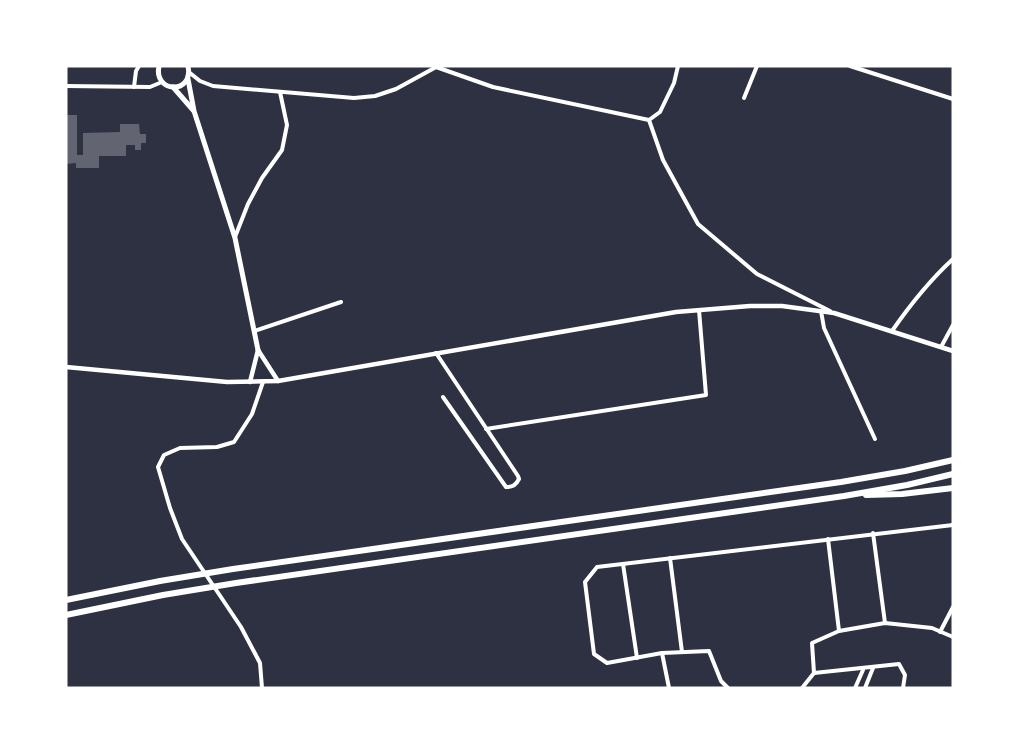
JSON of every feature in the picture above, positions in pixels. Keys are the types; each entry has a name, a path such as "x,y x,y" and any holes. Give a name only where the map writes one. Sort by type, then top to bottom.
{"main road":[{"path":"159,66 159,77 167,86 179,87 184,84 189,72"},
{"path":"189,72 194,111 235,237 258,350"},
{"path":"173,87 194,111"},
{"path":"66,600 233,569 829,483 905,471 953,460"},
{"path":"66,615 236,583 844,496 953,474"},
{"path":"844,496 902,494 953,488"}],"street":[{"path":"134,87 139,66"},
{"path":"189,72 200,81 213,86 354,98 375,96 396,89 436,66 493,87 649,120 660,112 674,83 678,66"},
{"path":"744,98 757,66"},
{"path":"850,66 953,99"},
{"path":"66,86 150,87 162,82"},
{"path":"235,237 248,204 262,178 282,150 287,125 280,92"},
{"path":"649,120 663,160 698,224 758,274 834,313 953,351"},
{"path":"892,332 911,302 953,259"},
{"path":"254,331 341,302"},
{"path":"66,367 227,382 278,381 676,312 771,306 834,313"},
{"path":"486,429 706,395 699,310"},
{"path":"821,311 824,328 875,438"},
{"path":"941,347 953,325"},
{"path":"258,350 278,381"},
{"path":"250,382 258,350"},
{"path":"436,354 518,476 517,483 512,487 506,487 443,397"},
{"path":"262,688 260,663 241,627 182,539 158,467 164,455 180,448 217,447 234,442 252,414 263,382"},
{"path":"728,688 721,681 709,651 662,653 607,663 594,654 585,582 597,567 953,525"},
{"path":"873,533 885,623"},
{"path":"828,539 839,631"},
{"path":"670,558 682,652"},
{"path":"622,564 637,658"},
{"path":"940,632 953,608"},
{"path":"802,688 814,673 812,643 839,631 885,623 932,628 953,637"},
{"path":"662,653 669,688"},
{"path":"814,673 899,664 905,675 903,688"},
{"path":"865,688 873,668"},
{"path":"855,688 864,669"}],"building":[{"path":"66,115 77,115 77,155 83,155 83,133 120,132 120,124 139,124 140,134 146,134 146,143 141,143 141,150 135,150 135,145 126,145 126,156 99,156 99,168 76,168 76,163 66,164"}]}
